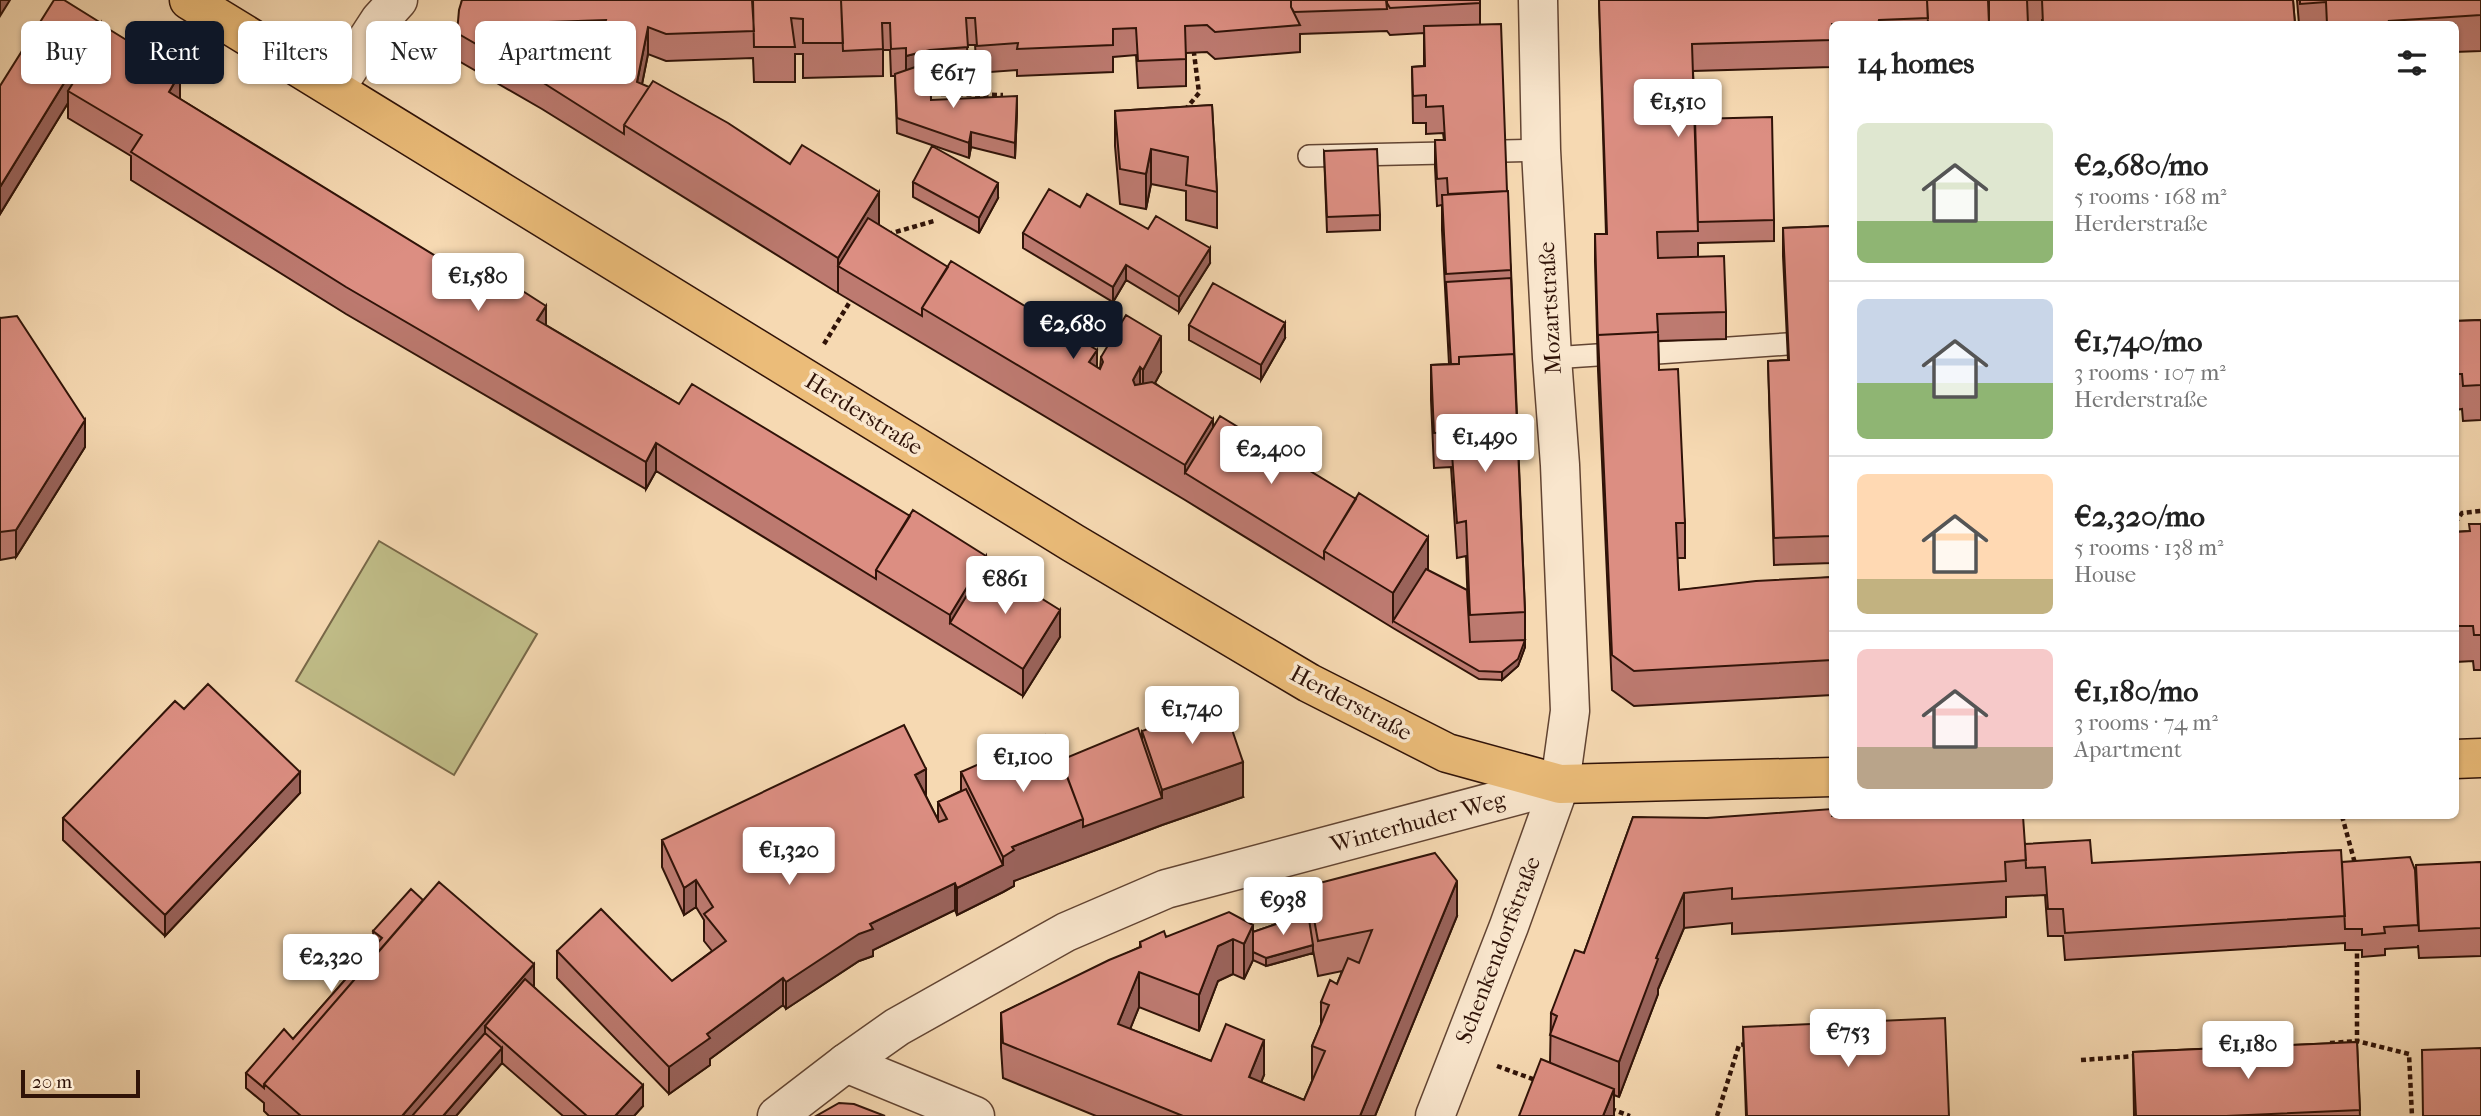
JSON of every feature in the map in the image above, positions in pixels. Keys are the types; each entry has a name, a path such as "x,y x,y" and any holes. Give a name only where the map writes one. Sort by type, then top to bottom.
{"main road":[{"name":"Herderstraße","path":"189,0 1073,543 1309,683 1447,753 1560,784"},
{"path":"2459,759 2481,758"},
{"name":"Winterhuder Weg","path":"1560,784 1829,777"}],"street":[{"path":"335,89 380,20 398,0"},
{"name":"Mozartstraße","path":"1538,0 1541,150 1560,465 1570,711 1560,784"},
{"name":"Schenkendorfstraße","path":"1435,1116 1509,926 1560,784"},
{"name":"Winterhuder Weg","path":"777,1116 846,1062 897,1027 1066,932 1166,889 1560,784"},
{"path":"846,1062 975,1116"}],"lane":[{"path":"1504,151 1541,150"},
{"path":"1309,156 1444,153"},
{"path":"1657,353 1787,344"},
{"path":"1552,358 1597,355"}],"path":[{"path":"1179,118 1199,93 1194,52"},
{"path":"941,77 941,94 1003,95"},
{"path":"886,243 892,233 934,221"},
{"path":"803,377 850,300"},
{"path":"2459,517 2462,513 2481,511"},
{"path":"2343,819 2357,872"},
{"path":"2357,937 2357,1041"},
{"path":"2329,1043 2357,1041 2409,1054 2412,1116"},
{"path":"1717,1116 1739,1045 1752,1044"},
{"path":"1460,1052 1538,1082"},
{"path":"2081,1060 2150,1055"},
{"path":"1604,1106 1630,1116"}],"shaded area":[{"path":"379,541 537,634 454,775 296,681"}],"building":[{"path":"54,0 64,0 98,21 41,21"},
{"path":"462,0 752,0 754,31 666,34 648,27 637,82 649,87 624,125 624,134 545,84 636,84 636,21 475,21 475,43 461,35 461,21 458,21"},
{"path":"753,0 841,0 843,43 803,43 803,19 791,18 795,47 754,47"},
{"path":"841,0 1291,0 1291,7 1300,25 1215,32 1207,25 1185,26 1186,59 1138,61 1136,28 1113,29 1113,45 1017,49 1018,43 977,46 975,18 966,18 968,47 930,50 906,56 906,48 891,49 890,23 882,23 883,49 843,51"},
{"path":"1291,0 1386,0 1387,9 1294,12"},
{"path":"1387,0 1480,0 1480,3 1390,8"},
{"path":"1599,0 1927,0 1928,18 1829,21 1829,40 1692,44 1698,231 1657,232 1658,258 1724,256 1726,312 1657,314 1658,332 1598,335 1598,343 1595,234 1607,234"},
{"path":"1927,0 1988,0 1989,21 1928,21"},
{"path":"1989,0 2027,0 2028,21 1989,21"},
{"path":"2042,0 2293,0 2295,21 2043,21"},
{"path":"2300,0 2481,0 2481,15 2389,21 2327,21 2326,2 2300,4"},
{"path":"1501,24 1507,191 1448,194 1447,178 1437,179 1435,140 1445,140 1443,106 1426,107 1426,95 1413,96 1412,67 1425,66 1424,26"},
{"path":"111,30 125,39 125,84 174,84 169,92 486,287 494,274 518,288 546,306 537,320 679,404 692,384 910,516 876,570 876,579 656,443 646,462 346,287 131,152 142,135 68,91 72,84 111,84"},
{"path":"21,53 21,84 63,84 0,187 0,86"},
{"path":"930,62 931,100 1017,96 1015,143 971,132 969,143 897,118 895,74"},
{"path":"653,81 728,123 790,164 802,145 879,192 838,258 624,125"},
{"path":"1212,105 1217,192 1186,185 1188,157 1151,149 1146,174 1120,169 1115,111"},
{"path":"1772,117 1774,220 1698,222 1695,119"},
{"path":"932,146 998,183 979,218 913,182"},
{"path":"1377,149 1380,215 1327,217 1324,151"},
{"path":"1049,189 1080,207 1087,194 1148,229 1156,216 1210,248 1179,297 1126,265 1113,287 1023,233"},
{"path":"1508,191 1511,270 1446,274 1442,195"},
{"path":"868,218 948,267 922,308 922,316 838,266"},
{"path":"1829,226 1829,536 1774,538 1768,361 1789,360 1783,228"},
{"path":"951,261 1097,350 1089,362 1100,369 1103,362 1101,357 1126,315 1161,336 1143,370 1140,367 1133,380 1135,385 1152,382 1213,419 1185,465 922,308"},
{"path":"1511,278 1514,354 1459,357 1459,364 1451,364 1446,282"},
{"path":"1213,283 1285,323 1261,365 1189,325"},
{"path":"17,316 85,420 16,530 0,532 0,318"},
{"path":"2481,320 2481,385 2463,386 2462,374 2459,374 2459,321"},
{"path":"1658,332 1659,370 1678,369 1685,523 1676,523 1679,590 1756,581 1829,577 1829,660 1634,671 1612,655 1598,335"},
{"path":"1514,354 1525,612 1470,615 1466,521 1457,523 1451,440 1459,439 1459,432 1434,433 1431,365 1459,364 1459,357"},
{"path":"1220,416 1356,499 1324,551 1324,559 1185,473"},
{"path":"1359,493 1428,537 1393,593 1324,551"},
{"path":"913,510 986,556 950,615 876,570"},
{"path":"2469,524 2481,524 2481,635 2474,635 2473,626 2459,626 2459,532 2470,531"},
{"path":"986,564 1060,610 1023,669 950,623"},
{"path":"1426,569 1467,590 1470,642 1525,640 1518,659 1502,672 1479,671 1393,621"},
{"path":"208,684 300,772 165,915 63,818 175,701 184,709"},
{"path":"1223,703 1243,762 1162,790 1142,731"},
{"path":"904,725 926,769 915,775 939,822 947,819 938,802 966,789 1003,865 957,888 955,883 870,924 873,929 859,934 786,982 783,978 707,1034 710,1038 669,1067 557,951 601,909 672,981 726,941 704,914 713,907 696,880 684,888 662,840"},
{"path":"1138,728 1162,798 1083,827 1083,819 1061,760"},
{"path":"1045,735 1058,753 1083,819 1012,847 1014,850 1003,857 961,772"},
{"path":"1829,809 1829,819 2023,819 2026,860 2005,862 2006,881 1732,899 1732,888 1684,893 1656,958 1658,959 1619,1062 1550,1035 1557,1016 1551,1013 1575,950 1584,953 1633,817 1707,818"},
{"path":"2090,840 2092,863 2341,850 2345,916 2065,933 2063,909 2048,909 2045,867 2026,868 2025,844"},
{"path":"1435,853 1457,881 1360,1116 1183,1116 1003,1043 1001,1013 1141,947 1140,942 1164,931 1166,937 1229,912 1253,925 1244,944 1233,939 1218,946 1199,995 1139,972 1118,1024 1211,1061 1226,1024 1264,1040 1249,1077 1304,1100 1325,1051 1312,1046 1329,1005 1321,1002 1330,980 1337,984 1348,958 1359,963 1372,930 1318,941 1308,886"},
{"path":"2410,857 2415,870 2418,925 2384,927 2385,933 2362,935 2362,929 2345,929 2342,862"},
{"path":"2481,862 2481,928 2419,931 2416,865"},
{"path":"439,882 534,964 402,1116 301,1116 264,1084"},
{"path":"411,889 423,900 264,1084 264,1088 246,1073 284,1029 293,1039 382,938 373,931"},
{"path":"1308,913 1313,945 1266,958 1253,952 1253,932"},
{"path":"525,979 643,1085 615,1116 587,1116 485,1026"},
{"path":"1945,1018 1949,1116 1747,1116 1743,1027"},
{"path":"485,1033 502,1048 443,1116 412,1116"},
{"path":"2357,1042 2360,1110 2226,1116 2136,1116 2133,1052"},
{"path":"2481,1048 2481,1116 2423,1116 2422,1050"},
{"path":"1541,1059 1614,1089 1603,1116 1519,1116"},
{"path":"839,1103 854,1104 885,1116 816,1116"}]}
